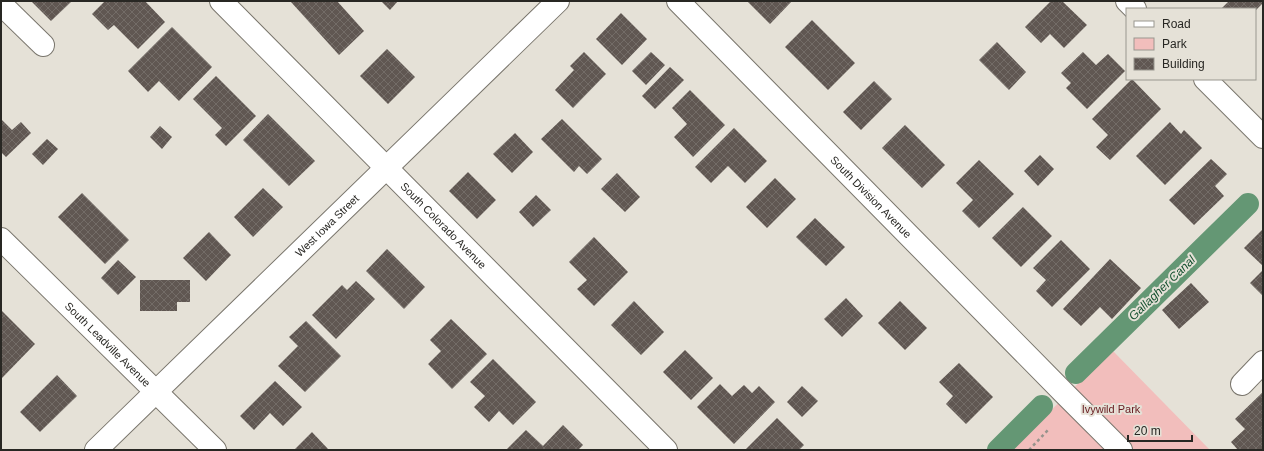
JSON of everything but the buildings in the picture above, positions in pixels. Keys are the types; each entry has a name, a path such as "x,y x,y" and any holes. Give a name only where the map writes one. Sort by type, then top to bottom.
{"street":[{"name":"South Colorado Avenue","path":"221,1 666,450"},
{"name":"West Iowa Street","path":"96,450 558,1"},
{"name":"South Division Avenue","path":"678,1 1121,450"},
{"path":"1,4 43,45"},
{"path":"1206,80 1263,137"},
{"name":"South Leadville Avenue","path":"1,239 215,450"},
{"path":"1242,384 1263,362"}],"path":[{"path":"1029,450 1049,428"}],"green space":[{"name":"Ivywild Park","path":"1112,350 1210,450 1011,450"}],"waterway":[{"name":"Gallagher Canal","path":"1076,373 1248,204"},
{"name":"Gallagher Canal","path":"998,450 1042,406"}]}
